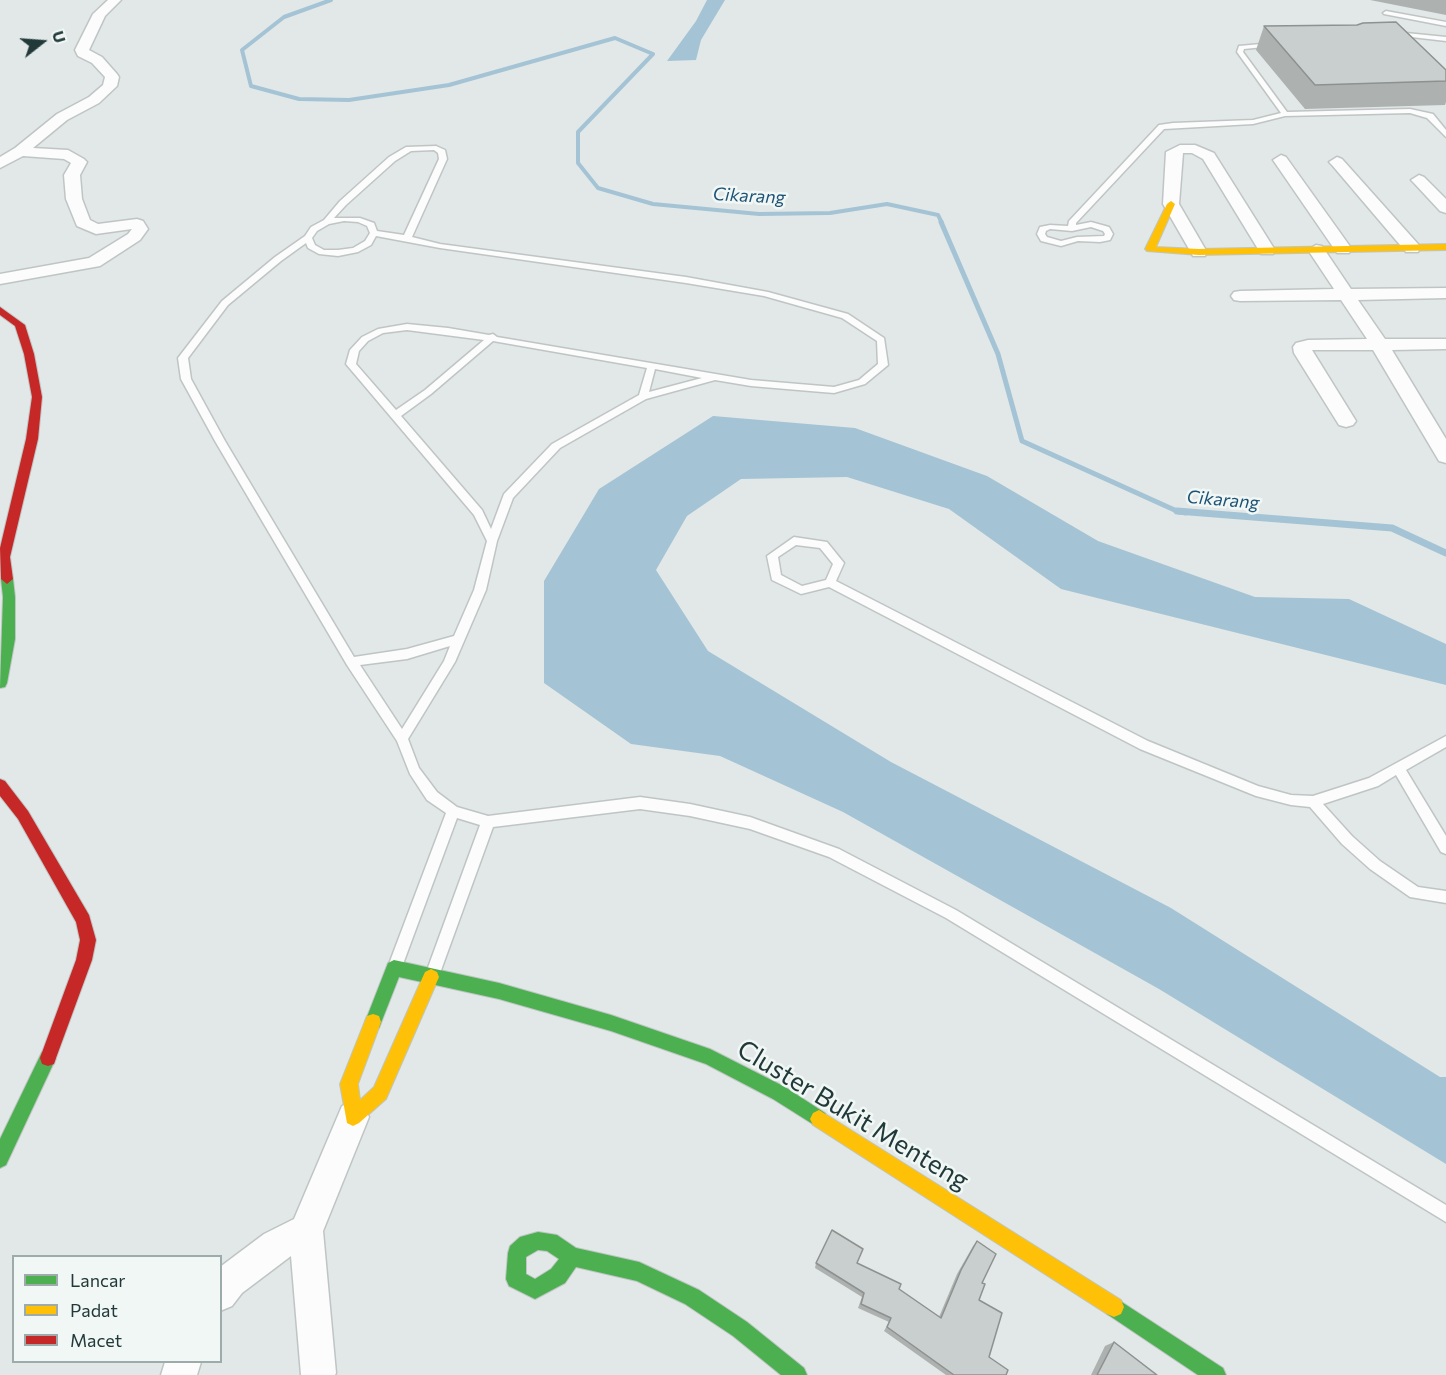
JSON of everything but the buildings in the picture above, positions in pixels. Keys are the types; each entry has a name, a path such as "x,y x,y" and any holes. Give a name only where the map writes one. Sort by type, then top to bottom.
{"street":[{"path":"0,163 20,151 62,117 94,100 110,86 112,77 97,60 83,53 82,50 99,14 116,0"},
{"path":"1267,250 1215,163 1202,152 1187,148 1174,152 1171,204 1150,249 1199,252 1446,247"},
{"path":"0,279 94,262 112,253 134,237 140,229 137,224 96,229 83,223 74,199 72,175 79,162 76,158 59,154 20,151"},
{"path":"1281,160 1343,249"},
{"path":"1337,162 1412,248"},
{"path":"1419,180 1446,208"},
{"path":"1171,204 1199,252"},
{"path":"1316,250 1379,344 1446,456"},
{"path":"1240,296 1446,293"},
{"path":"0,309 20,325 29,354 37,397 32,440 4,557 9,597 8,639 0,683"},
{"path":"1346,421 1303,353 1302,347 1308,345 1446,344"},
{"path":"0,785 23,815 84,920 87,940 84,960 44,1068 0,1159"},
{"path":"353,1117 350,1084 394,968"},
{"name":"Cluster Bukit Menteng","path":"394,968 499,992 611,1023 710,1057 780,1093 864,1145 1183,1351 1216,1375"},
{"path":"319,1374 306,1231 353,1117 380,1093 431,977"},
{"path":"222,1291 230,1281 276,1246 306,1231"},
{"path":"572,1257 639,1272 693,1297 740,1329 797,1375"}],"lane":[{"path":"1386,13 1446,24"},
{"path":"1387,31 1425,38 1446,39"},
{"path":"1276,45 1241,46 1240,52 1285,114"},
{"path":"1079,239 1071,229 1072,223 1162,127 1173,124 1253,122 1285,114 1410,111 1430,116 1446,135"},
{"path":"327,222 343,203 392,159 409,149 436,148 442,152 443,159 406,238"},
{"path":"374,234 371,225 360,220 344,219 327,222 314,229 308,238 278,259 225,303 183,358 186,379 220,441 351,662 402,739 414,770 432,796 453,811 488,822 640,803 690,810 750,823 834,853 951,914 1446,1214"},
{"path":"1091,224 1099,225 1109,234 1107,238 1100,240 1079,239 1061,244 1044,239 1041,234 1043,229 1050,227 1071,229 1091,224"},
{"path":"374,234 440,246 686,280 765,294 845,316 865,327 880,340 883,365 862,382 834,390 751,383 493,337 407,327 381,331 365,339 355,350 351,364 478,513 492,541"},
{"path":"308,238 311,246 322,252 338,253 356,250 368,243 374,234"},
{"path":"394,416 428,392 493,337"},
{"path":"643,397 652,365"},
{"path":"402,739 449,662 480,590 492,541 508,497 556,446 643,397 715,376"},
{"path":"830,583 839,563 823,545 794,541 772,556 776,577 801,590 830,583 1143,745 1256,791 1291,800 1313,802 1373,782 1446,741"},
{"path":"351,662 407,654 459,639"},
{"path":"1398,767 1446,848"},
{"path":"1313,802 1347,840 1375,865 1415,892 1446,897"},
{"path":"394,968 453,811"},
{"path":"431,977 488,822"}],"water":[{"path":"707,0 725,0 701,40 696,60 667,61 696,21"},
{"path":"713,416 855,428 987,476 1098,541 1255,597 1349,599 1446,644 1446,685 1061,589 949,509 847,477 741,479 687,516 656,570 708,651 891,762 1171,908 1440,1077 1446,1077 1446,1164 1159,989 843,812 720,756 631,744 544,683 544,581 599,489"}],"waterway":[{"name":"Cikarang","path":"331,0 284,17 242,50 251,86 299,99 349,100 449,85 615,38 653,54 578,132 578,163 598,188 653,204 759,214 830,213 887,204 938,215 942,223"},
{"name":"Cikarang","path":"941,222 998,354 1022,441 1179,512 1186,513"},
{"name":"Cikarang","path":"1177,511 1392,528 1446,553"}],"traffic: fast":[{"path":"0,683 8,639 7,579"},
{"path":"373,1022 394,968 499,991 611,1023 710,1057 779,1093 819,1119"},
{"path":"0,1159 48,1058"},
{"path":"572,1257 558,1276 535,1289 516,1279 517,1253 527,1244 538,1241 550,1242 572,1257 639,1272 692,1297 740,1329 797,1375"},
{"path":"1114,1307 1216,1375"}],"traffic: slow":[{"path":"1171,204 1150,249 1199,252 1446,247"},
{"path":"373,1022 349,1084 353,1117 380,1093 431,977"},
{"path":"819,1119 1114,1307"}],"traffic: jam":[{"path":"0,310 20,325 29,354 37,397 32,439 4,557 7,579"},
{"path":"0,785 23,815 83,920 88,940 84,960 48,1058"}]}
